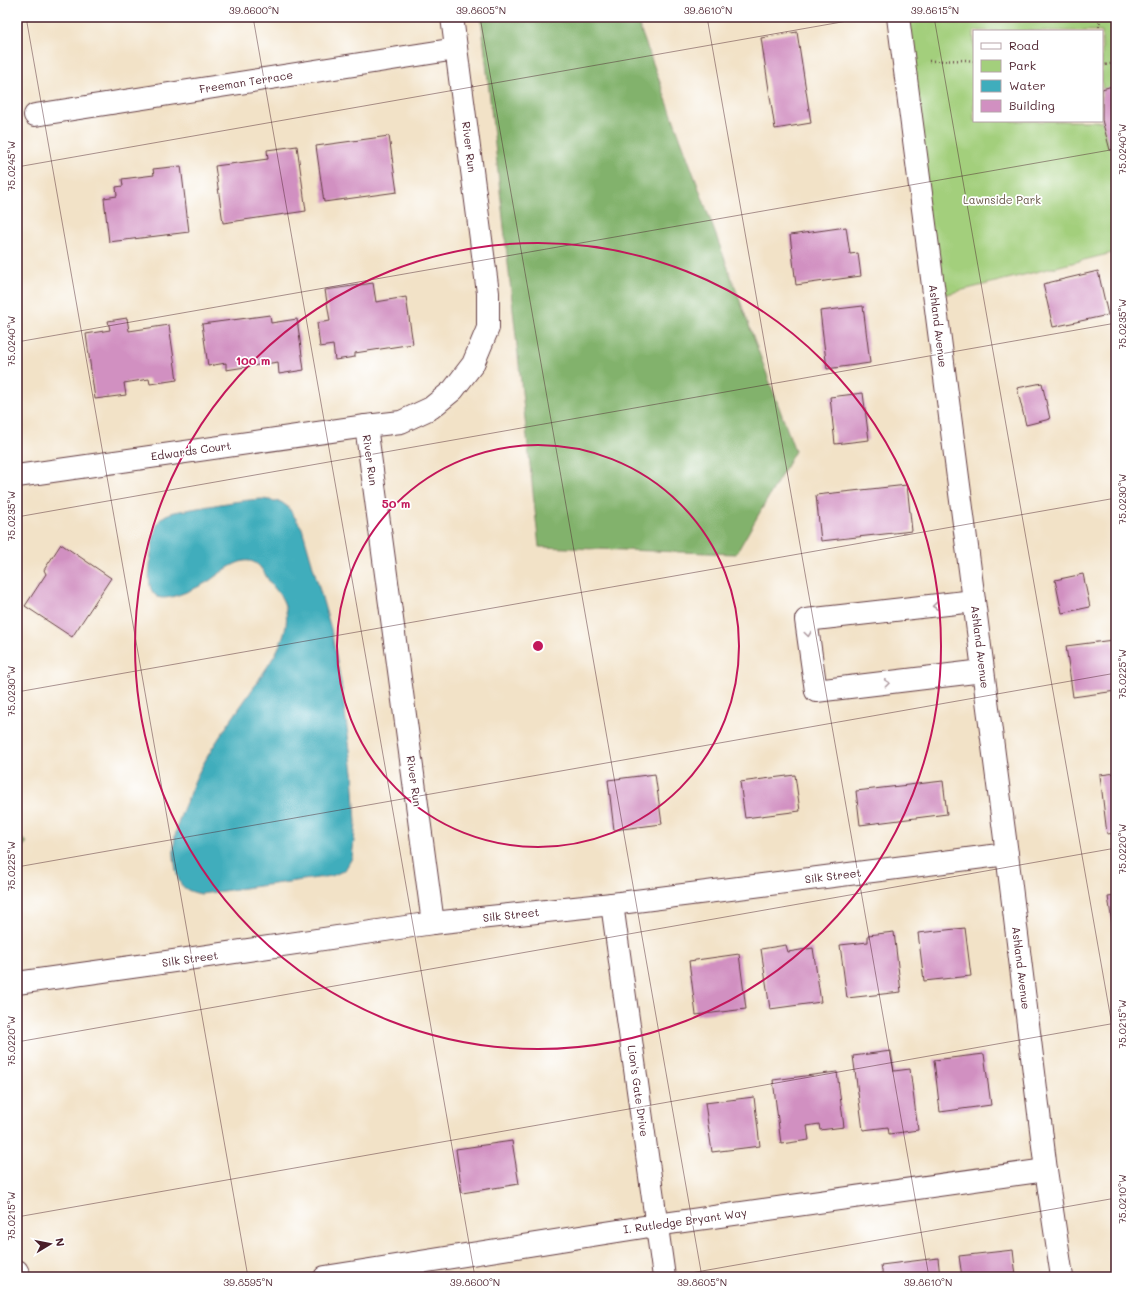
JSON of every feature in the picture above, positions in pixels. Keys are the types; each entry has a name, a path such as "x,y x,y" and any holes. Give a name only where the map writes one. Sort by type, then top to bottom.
{"street":[{"name":"River Run","path":"433,923 366,426 401,422 431,408 453,390 473,364 488,328 488,293 452,17"},
{"name":"Ashland Avenue","path":"898,17 1007,854 1046,1170 1062,1277"},
{"name":"Freeman Terrace","path":"35,115 456,49"},
{"name":"Edwards Court","path":"17,476 366,426"},
{"path":"974,601 806,620 816,691 983,671"},
{"name":"Silk Street","path":"17,983 433,923 612,904 1007,854"},
{"name":"Lion's Gate Drive","path":"612,904 664,1277"},
{"name":"I. Rutledge Bryant Way","path":"325,1277 656,1225 1046,1170"},
{"path":"17,1271 20,1277"}],"path":[{"path":"1099,30 1100,17"},
{"path":"904,65 933,60 973,61"},
{"path":"1103,64 1116,63"}],"green space":[{"path":"481,17 636,17 795,451 736,554 539,547"},
{"name":"Lawnside Park","path":"912,17 1116,17 1116,252 935,297 900,20"},
{"path":"17,836 27,842 17,853"}],"water":[{"path":"263,499 281,502 288,507 302,528 331,629 341,683 353,772 356,823 352,858 345,870 332,876 201,894 185,888 179,881 174,855 178,822 195,780 206,759 280,645 284,635 286,614 283,600 260,566 249,561 239,562 209,581 184,593 163,598 158,597 154,594 150,587 149,573 152,547 157,526 163,517 177,512 245,500"}],"building":[{"path":"797,32 811,123 775,129 761,38"},
{"path":"1116,85 1116,149 1110,150 1103,122 1103,89"},
{"path":"389,136 397,192 324,202 316,146"},
{"path":"297,146 306,211 223,223 215,166 268,159 267,150"},
{"path":"181,166 189,232 109,242 104,198 117,196 116,187 123,186 122,179 154,175 153,169"},
{"path":"846,227 850,254 858,253 861,276 796,285 790,235"},
{"path":"1098,271 1108,315 1053,327 1043,284"},
{"path":"373,283 376,302 406,297 413,344 355,353 355,357 335,360 333,345 320,347 317,323 330,321 325,290"},
{"path":"863,306 870,363 827,369 820,311"},
{"path":"270,315 271,323 297,319 304,370 279,374 278,362 226,370 226,363 208,366 202,324"},
{"path":"127,318 129,331 169,325 177,380 150,384 149,379 124,383 126,395 95,399 86,334 110,330 108,321"},
{"path":"1042,383 1050,419 1026,425 1017,388"},
{"path":"863,393 869,440 835,444 830,397"},
{"path":"907,485 912,531 821,541 816,495"},
{"path":"61,544 111,578 72,637 25,606 46,574 44,570"},
{"path":"1083,574 1090,607 1062,613 1055,580"},
{"path":"1113,640 1116,663 1116,691 1073,697 1066,646"},
{"path":"1116,773 1116,833 1107,834 1100,775"},
{"path":"655,774 662,824 614,830 608,780"},
{"path":"795,775 800,811 745,818 740,782"},
{"path":"943,781 947,814 860,825 856,791"},
{"path":"1116,896 1116,940 1115,940 1108,897"},
{"path":"965,928 971,976 924,981 918,933"},
{"path":"894,932 901,992 847,998 840,945 868,942 868,935"},
{"path":"786,945 788,952 813,948 821,1002 770,1009 761,949"},
{"path":"739,954 746,1009 696,1015 689,961"},
{"path":"891,1051 894,1071 910,1069 918,1130 889,1134 888,1127 863,1130 853,1056"},
{"path":"984,1054 991,1105 940,1112 934,1060"},
{"path":"837,1072 844,1127 820,1130 819,1124 807,1126 809,1140 781,1144 773,1080"},
{"path":"754,1097 760,1146 712,1152 705,1103"},
{"path":"512,1141 519,1184 462,1193 456,1149"},
{"path":"1013,1250 1016,1277 962,1277 959,1256"},
{"path":"938,1258 940,1277 883,1277 881,1265"}]}
